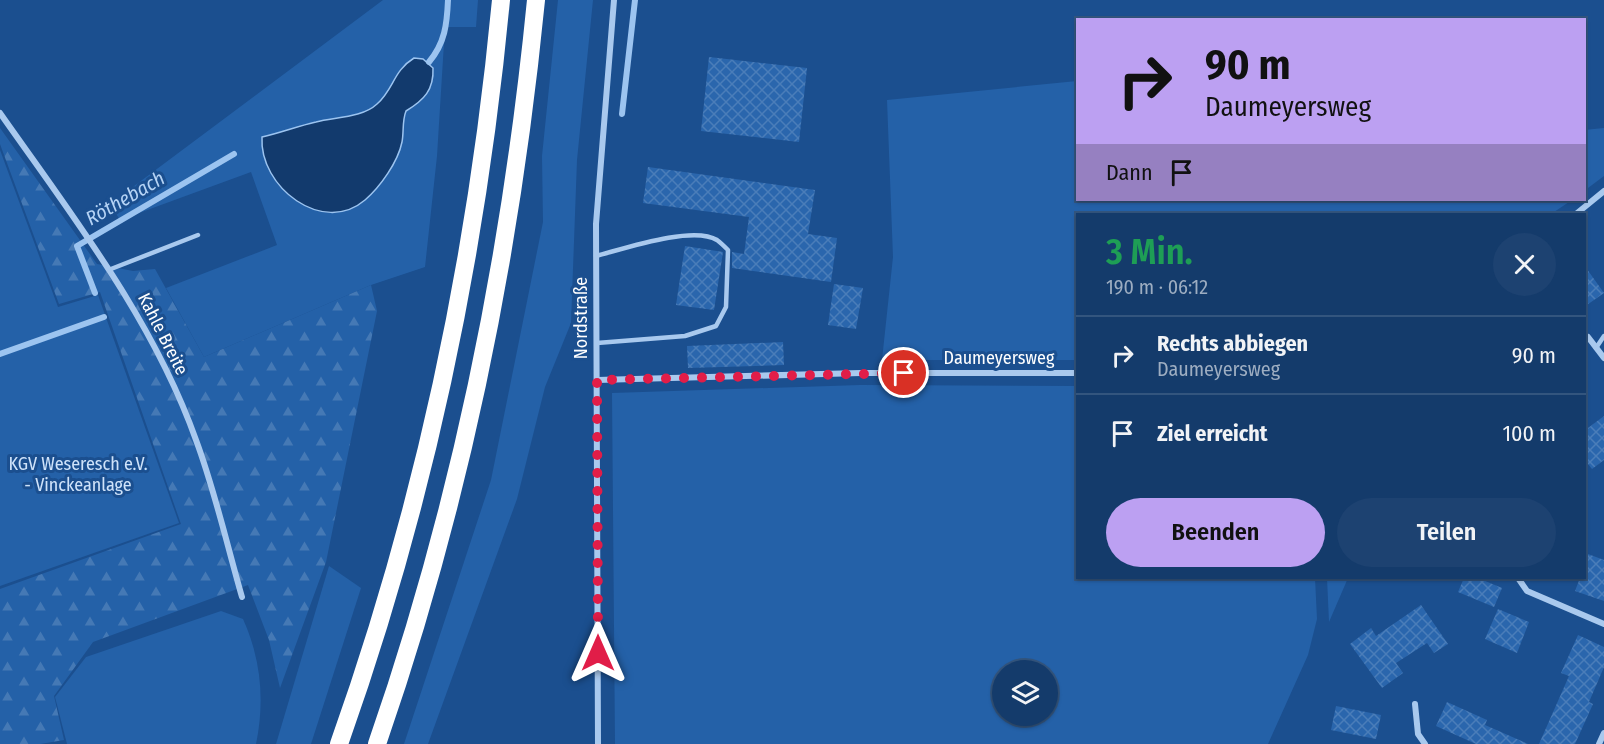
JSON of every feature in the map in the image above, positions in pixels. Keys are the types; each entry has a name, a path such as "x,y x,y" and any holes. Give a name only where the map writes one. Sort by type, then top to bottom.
{"highway":[{"path":"339,744 367,664 418,491 451,348 475,220 501,0"},
{"path":"376,744 402,673 453,498 486,352 509,223 527,95 536,0"}],"street":[{"name":"Nordstraße","path":"598,744 596,256 606,75 614,0"},
{"name":"Kahle Breite","path":"0,113 111,269 163,366 196,439 242,597"},
{"path":"1577,213 1604,191"},
{"path":"1586,338 1604,358"},
{"name":"Daumeyersweg","path":"597,380 861,373 1076,373"},
{"path":"1519,579 1527,591 1604,624"},
{"path":"1415,704 1418,734 1425,744"},
{"path":"1599,744 1604,733"}],"lane":[{"path":"111,269 198,235"},
{"path":"596,256 676,237 698,236 716,239 728,250 726,307 716,326 685,336 597,343"},
{"path":"1596,348 1604,336"}],"green space":[{"path":"383,0 478,0 476,27 445,27 437,156 425,267 371,285 204,357 166,288 277,245 251,172 120,220 110,204"},
{"path":"558,0 593,0 577,160 571,323 545,387 517,499 428,744 404,744 491,480 543,222 542,156"},
{"path":"1076,81 1076,201 1570,201 1552,213 1076,213 1076,360 882,360 893,257 887,100"},
{"path":"0,128 97,264 133,271 155,269 204,357 371,285 377,311 326,562 280,688 269,640 248,585 93,642 54,696 64,740 40,744 0,744 0,589 181,524 100,292 59,304 0,144"},
{"path":"1604,128 1604,176 1586,190 1586,130"},
{"name":"KGV Weseresch e.V. - Vinckeanlage","path":"0,150 58,307 98,295 179,523 0,586"},
{"path":"860,385 1076,386 1076,579 1315,579 1317,619 1308,655 1268,744 615,744 612,393"},
{"path":"329,566 361,588 311,744 276,744"},
{"path":"1327,579 1348,579 1329,622"},
{"path":"221,611 243,619 254,649 261,696 256,744 67,744 55,697 86,657"}],"shaded area":[{"path":"414,58 423,59 433,68 432,82 427,94 406,111 402,142 397,158 388,174 371,195 348,210 331,212 313,209 297,201 282,188 271,173 264,156 262,137 316,122 356,115 371,109 383,98 407,63"}],"building":[{"path":"709,57 807,68 799,142 701,131"},
{"path":"648,167 815,190 808,234 837,238 831,282 732,268 732,252 744,254 749,217 643,203"},
{"path":"685,246 723,252 714,310 676,305"},
{"path":"1586,268 1604,293 1586,306"},
{"path":"834,284 863,288 856,329 828,325"},
{"path":"783,342 784,365 688,368 687,346"},
{"path":"1604,416 1604,460 1592,469 1586,462 1586,430"},
{"path":"1588,554 1604,560 1604,601 1575,591 1580,579 1586,579"},
{"path":"1464,579 1480,579 1502,588 1494,607 1458,592"},
{"path":"1421,605 1448,644 1434,653 1427,643 1396,663 1403,673 1382,688 1350,644 1371,628 1376,636"},
{"path":"1498,609 1529,622 1517,653 1485,639"},
{"path":"1578,635 1604,647 1604,667 1589,702 1593,704 1575,744 1539,744 1569,676 1561,673"},
{"path":"1447,702 1487,720 1485,725 1528,744 1476,744 1436,726"},
{"path":"1336,706 1381,715 1376,739 1331,730"}],"waterway":[{"path":"429,62 439,48 444,33 448,0"},
{"path":"622,114 635,0"},
{"name":"Röthebach","path":"95,293 77,246 234,154"},
{"name":"Röthebach","path":"0,354 104,317"}],"route":[{"path":"598,653 597,380 904,373"}]}
